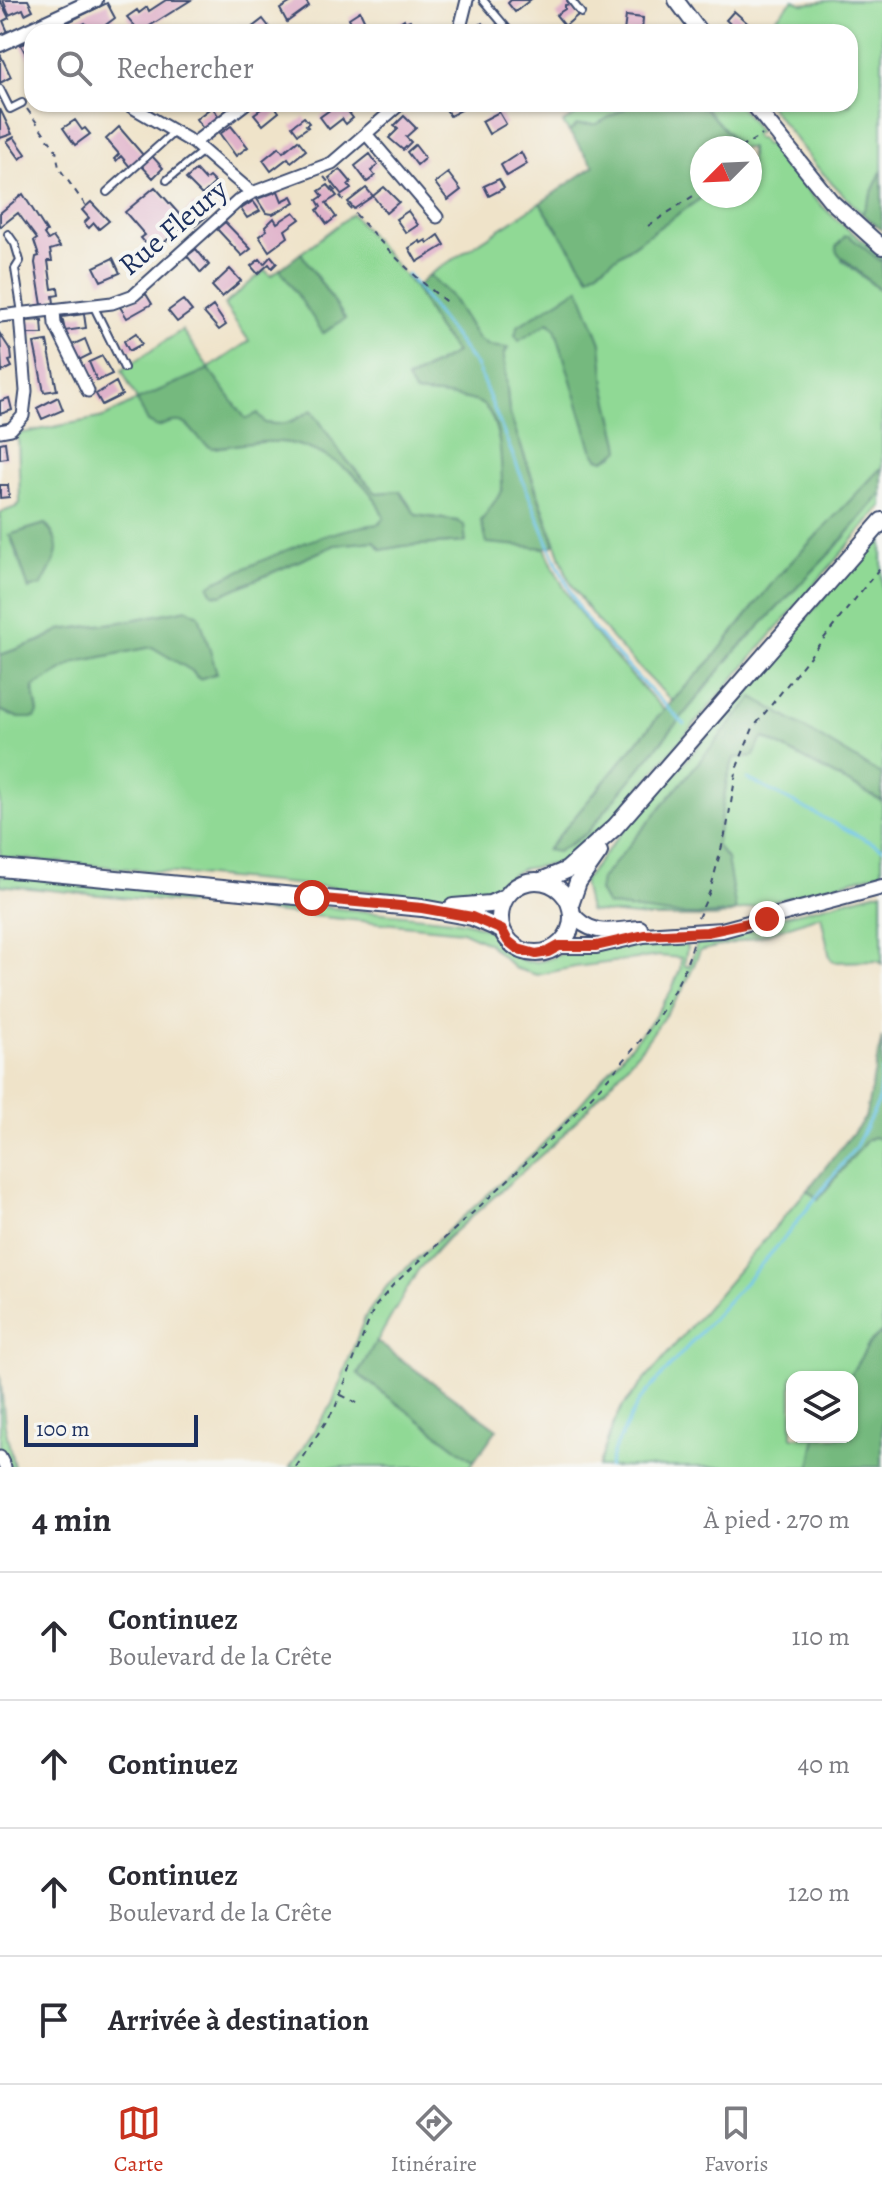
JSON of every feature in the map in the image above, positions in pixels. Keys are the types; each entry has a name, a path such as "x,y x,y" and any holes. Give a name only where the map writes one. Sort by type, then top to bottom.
{"main road":[{"path":"422,908 479,906 506,897 518,886 567,870 615,827 882,521"},
{"path":"506,897 500,916 508,941 524,951 542,953 559,946 571,928 571,909 578,882 615,827"},
{"path":"0,868 422,908 472,917 502,930"},
{"path":"541,881 562,891 571,909"}],"street":[{"path":"55,24 95,0"},
{"path":"461,24 467,0"},
{"path":"676,0 694,24"},
{"path":"0,44 24,36"},
{"path":"140,112 199,147 252,193"},
{"path":"199,147 236,112"},
{"name":"Rue Fleury","path":"0,316 93,305 123,299 141,290 238,201 332,163 391,112"},
{"path":"759,112 841,211 882,247"},
{"path":"367,135 437,217"},
{"path":"54,310 55,324 88,391"},
{"path":"0,431 11,429 23,416 26,391 21,314"},
{"path":"571,909 585,927 601,932 694,930 882,880"},
{"path":"559,946 596,946 644,935 743,926 882,887"},
{"path":"0,1457 5,1467"}],"lane":[{"path":"483,0 503,24"},
{"path":"571,0 581,13"},
{"path":"0,89 10,109 22,103"},
{"path":"107,192 174,132"},
{"path":"167,180 199,147"},
{"path":"8,234 20,261 15,269 21,314"},
{"path":"93,305 124,368"}],"path":[{"path":"29,112 56,150 59,168 86,206"},
{"path":"758,136 774,131"},
{"path":"318,170 378,241 414,277 449,304"},
{"path":"648,226 690,198"},
{"path":"296,1467 340,1395 374,1308 393,1285 555,1135 625,1060 673,993 688,960 694,930 710,891 727,827 737,767 753,728 882,565"},
{"path":"340,1395 359,1404"}],"green space":[{"path":"793,0 803,4 882,0 882,170 862,214 817,167 774,112 858,112 858,24 770,24"},
{"path":"580,112 619,112 597,124 577,125 569,132 563,123"},
{"path":"619,112 709,112 730,136 690,136 690,206 589,276 540,203 594,166 569,132 577,125 597,124"},
{"path":"709,112 744,112 759,132 730,136"},
{"path":"762,141 765,145 770,144 814,198 882,257 882,262 849,236 842,260 882,292 882,467 779,576 713,658 672,701 602,627 568,578 509,412 504,355 478,339 451,296 429,275 540,203 589,276 690,206 762,208","holes":["579,289 619,443 615,455 604,460 598,458 556,328 549,322"]},
{"path":"882,170 882,230 862,214"},
{"path":"352,214 420,294 437,328 456,353 407,379 415,393 478,402 488,411 497,432 502,458 502,489 481,521 545,548 582,616 664,710 547,850 567,847 587,833 733,654 835,548 882,493 882,506 613,819 562,863 521,869 483,892 426,896 0,857 0,710 12,716 38,713 33,687 76,662 152,647 192,671 196,677 217,674 121,622 60,630 40,641 0,655 0,513 20,503 18,434 104,417 137,400 122,370 182,330 209,368 249,341 224,305 265,270 271,276 280,269 324,333 345,318 301,253","holes":["209,369 246,420 281,424 312,410 342,455 376,493 399,491 416,515 458,521 466,542 382,550 374,541 335,545 221,595 213,594 209,587 379,524 384,518 370,492 360,481 348,470 308,448 274,442 212,448 184,423 178,421 158,426","45,524 49,527 44,580 41,585 29,589 10,535"]},
{"path":"845,236 882,262 882,292 837,253 836,247"},
{"path":"301,253 345,319 323,333 280,269"},
{"path":"429,275 451,296 478,339 489,346 508,348 504,355 509,412 555,545 545,548 487,543 481,521 502,491 499,442 494,421 478,402 415,393 407,380 456,353 437,328 415,288"},
{"path":"579,288 601,343 605,385 619,443 620,450 604,460 598,458 592,449 555,328 549,322 519,341 515,335 518,326"},
{"path":"209,369 246,419 258,413 265,423 285,423 312,410 342,455 376,493 400,491 416,515 457,521 464,525 466,542 382,550 374,541 335,545 221,595 213,594 209,586 214,582 274,555 336,532 379,524 384,518 370,492 360,481 348,470 308,448 274,442 212,448 184,423 158,427 148,422 137,400"},
{"path":"882,467 882,493 835,548 733,654 587,833 557,852 547,850 664,710 713,658 778,576"},
{"path":"45,524 56,540 56,555 42,585 29,589 9,535"},
{"path":"882,541 882,775 753,697 662,913 718,915 735,911 727,859 716,845 727,779 734,758 765,738 882,801 882,872 716,917 647,917 589,911 583,882 629,823 637,818 850,567"},
{"path":"187,609 199,615 217,673 199,679 192,671 152,647 76,662 33,687 38,713 35,718 19,718 0,710 0,655 40,641 60,630"},
{"path":"753,697 882,775 882,801 765,738 754,756 734,758 727,779 716,845 727,859 736,911 687,915 607,905 599,891 601,879"},
{"path":"0,875 453,920 488,930 513,955 532,962 600,946 682,938 687,948 684,965 689,967 699,938 882,891 882,964 878,961 833,962 821,915 761,936 700,951 683,990 644,1045 611,1083 557,1141 447,1238 418,1270 358,1374 474,1461 470,1467 290,1467 332,1404 365,1317 387,1286 538,1149 576,1109 652,1021 671,991 680,970 681,958 659,956 537,975 514,968 488,943 462,931 0,885"},
{"path":"882,1037 882,1139 873,1137 867,1140 818,1199 807,1190 865,1118"},
{"path":"873,1137 882,1139 882,1332 869,1344 853,1371 786,1371 786,1443 815,1443 810,1467 598,1467 622,1407 807,1190 818,1199 867,1140"},
{"path":"882,1332 882,1467 810,1467 815,1443 858,1443 858,1371 853,1371 869,1344"},
{"path":"376,1341 497,1429 474,1461 358,1374"},
{"path":"0,1374 5,1426 14,1467 9,1467 0,1450"}],"building":[{"path":"0,0 9,18 3,21 8,32 0,36"},
{"path":"3,0 28,0 33,10 25,14 23,9 9,15"},
{"path":"166,0 191,0 153,24 133,24 127,17 147,7 149,11"},
{"path":"295,0 305,0 309,6 287,22 280,9"},
{"path":"511,0 530,0 515,12 508,3"},
{"path":"107,3 115,18 107,24 64,24"},
{"path":"570,4 578,15 567,24 563,24 556,15 565,9 565,5"},
{"path":"360,11 366,24 352,24 349,18"},
{"path":"734,11 749,24 730,24 726,20"},
{"path":"626,16 643,18 643,24 625,24"},
{"path":"404,19 412,24 397,24"},
{"path":"0,54 11,77 0,83"},
{"path":"0,109 12,134 0,138"},
{"path":"205,112 216,112 220,118 204,130 196,119"},
{"path":"257,112 279,112 263,125 254,114"},
{"path":"327,112 348,112 353,118 346,124 342,119 329,129 320,117"},
{"path":"499,112 506,124 489,134 482,121"},
{"path":"404,116 416,128 406,137 411,142 403,150 389,138 398,129 394,126"},
{"path":"304,117 309,123 306,125 308,127 298,134 292,126"},
{"path":"75,120 82,130 85,128 90,134 75,145 63,128"},
{"path":"231,126 248,147 236,156 220,134"},
{"path":"119,127 143,155 130,167 121,156 116,161 114,159 119,154 106,139"},
{"path":"14,137 26,154 20,159 7,141"},
{"path":"298,140 306,150 291,162 288,158 271,171 263,160 279,147 283,152"},
{"path":"415,145 425,158 417,165 407,152"},
{"path":"521,152 527,164 507,176 501,165"},
{"path":"370,154 378,165 371,171 375,176 367,182 355,166"},
{"path":"152,156 163,168 153,178 141,165"},
{"path":"340,169 351,182 348,185 351,189 342,195 329,178"},
{"path":"196,170 205,180 209,177 215,183 202,195 186,179"},
{"path":"448,173 461,190 448,200 435,183"},
{"path":"499,179 504,188 489,196 484,186"},
{"path":"328,185 337,196 326,203 336,217 327,224 317,210 321,207 317,200 323,196 319,191"},
{"path":"155,187 187,223 153,252 141,238 145,235 125,212"},
{"path":"384,187 399,202 386,213 373,196"},
{"path":"366,188 373,196 354,209 348,202"},
{"path":"278,191 282,201 292,196 295,202 273,214 266,213 257,199"},
{"path":"23,194 47,232 44,234 48,240 53,237 60,247 50,250 52,261 48,261 52,289 58,288 59,295 53,296 54,303 42,305 35,263 39,256 34,241 37,239 18,213 0,227 0,213"},
{"path":"253,201 260,211 247,218 241,209"},
{"path":"91,202 109,221 99,229 94,223 89,228 84,223 89,218 82,210"},
{"path":"194,204 206,217 195,226 184,214"},
{"path":"408,211 418,225 406,233 396,219"},
{"path":"294,212 300,219 285,230 288,237 269,251 259,236 274,218 277,223"},
{"path":"225,222 251,249 242,256 217,229"},
{"path":"439,235 445,245 417,262 409,248 420,241 426,240 428,243"},
{"path":"196,249 209,265 201,273 187,256"},
{"path":"271,256 277,263 272,268 269,264 258,274 251,266 260,259 264,264"},
{"path":"113,258 120,273 101,281 94,267"},
{"path":"230,269 241,281 222,297 212,286"},
{"path":"146,294 152,304 127,318 120,307"},
{"path":"183,300 192,311 177,322 168,311"},
{"path":"213,306 226,325 219,330 204,313"},
{"path":"84,314 86,328 65,331 62,317"},
{"path":"42,320 43,334 27,334 25,321"},
{"path":"136,333 142,344 129,351 124,341"},
{"path":"0,334 11,351 12,360 9,361 12,367 2,372"},
{"path":"85,339 91,354 79,360 72,345"},
{"path":"47,341 57,390 44,392 34,343"},
{"path":"102,356 112,374 97,381 89,362"},
{"path":"116,382 122,395 102,405 96,394"},
{"path":"58,397 63,410 42,419 37,408"},
{"path":"9,398 12,410 0,414 0,401"},
{"path":"5,442 7,458 0,459 0,443"},
{"path":"0,485 8,485 9,497 0,498"}],"waterway":[{"path":"407,274 477,367 554,557 578,607 639,679 684,724"},
{"path":"748,779 882,848"},
{"path":"609,1467 614,1450 639,1401 782,1241 855,1148 878,1103 882,1071"}],"route":[{"path":"312,898 422,908 472,917 502,930 508,941 518,949 536,954 559,946 596,946 644,935 707,932 767,919"}]}
